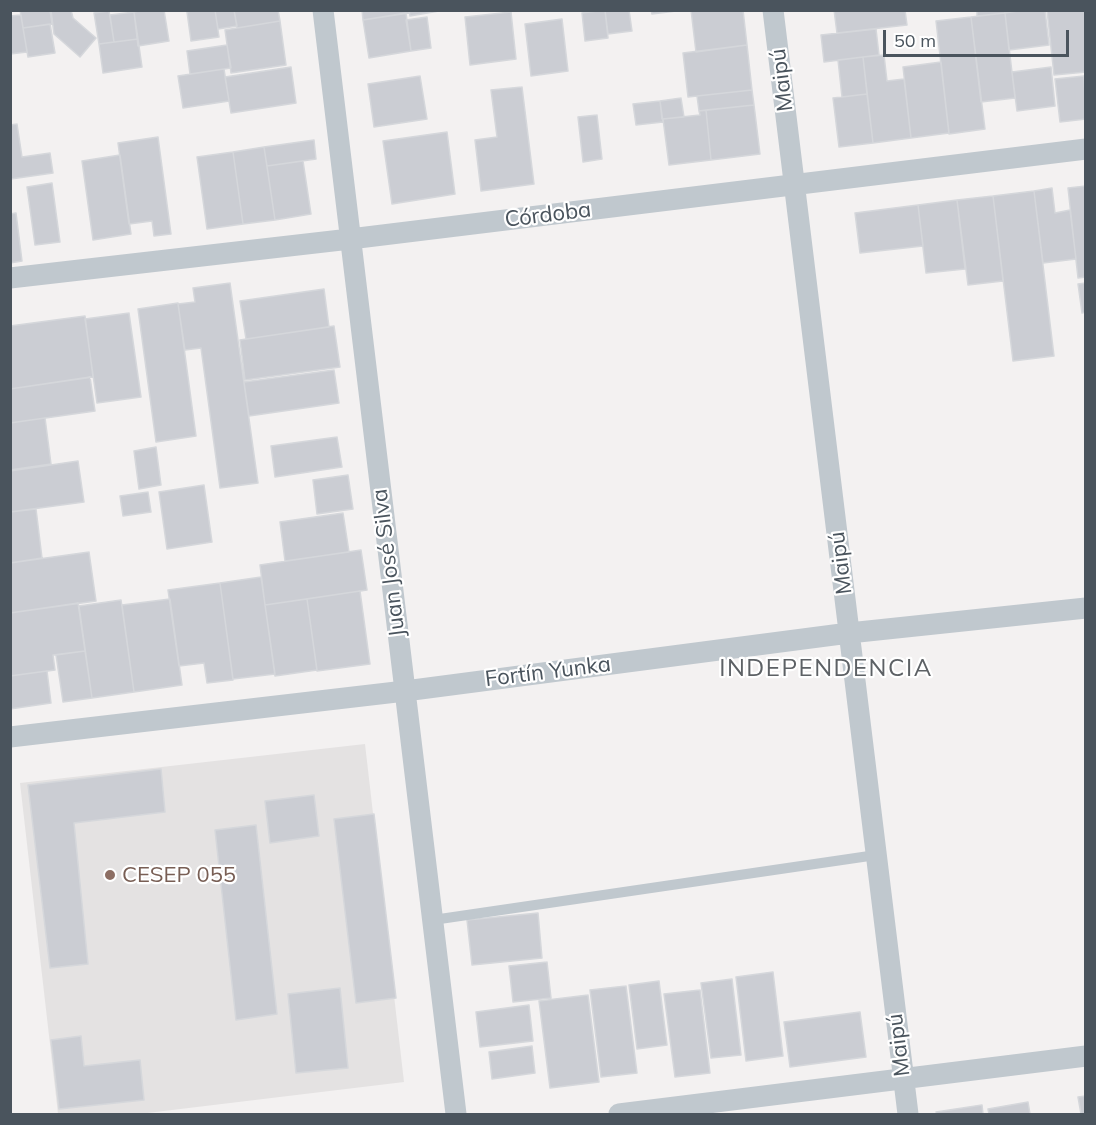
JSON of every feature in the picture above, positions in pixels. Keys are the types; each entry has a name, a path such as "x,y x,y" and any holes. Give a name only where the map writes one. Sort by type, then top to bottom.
{"street":[{"name":"Juan José Silva","path":"323,10 456,1114"},
{"name":"Maipú","path":"773,10 908,1114"},
{"name":"Córdoba","path":"10,278 795,186 1086,149"},
{"name":"Fortín Yunka","path":"10,737 405,691 849,633 1086,608"},
{"path":"619,1114 1086,1056"}],"lane":[{"path":"433,920 876,855"}],"shaded area":[{"path":"365,744 404,1082 139,1114 58,1114 20,783"}],"building":[{"path":"20,10 50,10 52,24 23,28"},
{"path":"51,10 71,10 73,18 96,38 80,57 54,34"},
{"path":"164,10 169,41 138,46 134,12"},
{"path":"215,10 219,37 191,41 187,12"},
{"path":"215,10 234,10 237,26 218,29"},
{"path":"234,10 278,10 280,21 237,28"},
{"path":"362,10 409,10 409,13 363,20"},
{"path":"409,10 439,10 439,11 410,16"},
{"path":"605,10 629,10 632,31 608,34"},
{"path":"605,10 608,38 585,41 582,13"},
{"path":"651,10 684,10 652,14"},
{"path":"691,10 743,10 747,45 696,52"},
{"path":"834,10 905,10 907,25 837,33"},
{"path":"977,10 1004,10 1005,13 977,16"},
{"path":"1045,10 1049,45 1009,50 1005,13"},
{"path":"1047,10 1086,10 1086,72 1054,75"},
{"path":"109,11 114,42 99,44 94,13"},
{"path":"134,12 138,39 114,42 110,15"},
{"path":"511,12 516,59 470,65 465,17"},
{"path":"406,13 411,51 369,58 363,20"},
{"path":"1005,13 1015,98 981,102 971,17"},
{"path":"21,15 27,52 10,54 10,16"},
{"path":"427,17 431,48 411,51 406,20"},
{"path":"971,17 985,129 949,134 936,21"},
{"path":"562,19 568,71 531,76 525,24"},
{"path":"280,21 286,65 231,73 225,30"},
{"path":"50,24 55,53 28,57 23,28"},
{"path":"876,29 879,55 824,62 821,35"},
{"path":"138,39 142,67 103,73 99,44"},
{"path":"227,45 231,68 190,74 187,51"},
{"path":"747,45 752,90 688,97 683,53"},
{"path":"884,55 887,81 904,79 911,138 873,143 863,57"},
{"path":"863,57 867,94 842,97 838,60"},
{"path":"941,62 949,133 911,138 903,67"},
{"path":"291,67 296,103 231,113 225,77"},
{"path":"1051,67 1055,106 1017,111 1012,72"},
{"path":"224,69 229,101 183,108 178,76"},
{"path":"420,76 427,119 374,127 368,84"},
{"path":"1084,76 1086,119 1060,122 1055,79"},
{"path":"522,87 534,184 481,191 475,140 497,137 491,90"},
{"path":"752,90 754,105 699,111 697,96"},
{"path":"867,94 873,143 839,147 833,98"},
{"path":"681,98 684,117 662,119 660,101"},
{"path":"660,101 663,122 636,125 633,104"},
{"path":"754,105 760,154 711,160 706,110"},
{"path":"706,110 711,160 669,165 663,119 700,115 699,111"},
{"path":"597,115 602,159 583,162 578,117"},
{"path":"17,124 22,157 50,153 53,173 11,179 10,125"},
{"path":"447,132 455,194 392,204 383,141"},
{"path":"158,137 171,234 154,236 152,221 129,224 118,143"},
{"path":"314,140 316,159 267,166 264,147"},
{"path":"264,147 275,220 243,224 233,152"},
{"path":"233,152 243,224 207,229 197,157"},
{"path":"120,155 131,234 93,240 82,161"},
{"path":"303,161 311,214 275,220 267,166"},
{"path":"52,183 60,242 35,245 27,187"},
{"path":"1086,186 1086,277 1078,278 1068,188"},
{"path":"1052,188 1055,213 1070,210 1076,259 1043,263 1034,191"},
{"path":"1034,191 1054,356 1013,361 993,196"},
{"path":"993,196 1003,281 968,285 957,200"},
{"path":"957,200 965,269 926,273 918,205"},
{"path":"918,205 923,246 860,253 855,213"},
{"path":"16,213 22,261 10,263 10,214"},
{"path":"230,283 258,483 220,488 201,348 185,350 178,304 195,302 193,288"},
{"path":"1086,283 1086,312 1082,313 1078,284"},
{"path":"324,289 329,327 246,339 240,301"},
{"path":"178,303 196,436 156,442 138,309"},
{"path":"129,313 141,397 97,403 85,319"},
{"path":"85,316 93,377 10,389 10,326"},
{"path":"334,326 340,367 245,380 240,340"},
{"path":"334,370 339,403 249,416 244,382"},
{"path":"90,377 95,411 10,423 10,389"},
{"path":"45,418 51,464 10,470 10,423"},
{"path":"337,437 342,467 275,477 271,446"},
{"path":"156,447 161,485 139,489 134,451"},
{"path":"78,461 84,502 10,512 10,471"},
{"path":"348,475 353,509 317,514 313,480"},
{"path":"204,485 212,542 167,549 159,492"},
{"path":"148,492 151,512 123,516 120,496"},
{"path":"36,509 42,558 10,563 10,512"},
{"path":"343,513 349,552 285,561 280,522"},
{"path":"361,550 367,590 265,605 260,565"},
{"path":"89,552 96,601 10,613 10,563"},
{"path":"261,577 275,674 233,679 220,583"},
{"path":"220,583 233,680 207,683 204,663 179,666 168,590"},
{"path":"360,591 370,664 317,671 307,599"},
{"path":"170,599 182,685 134,692 122,605"},
{"path":"307,599 317,670 275,676 265,605"},
{"path":"121,600 134,692 92,698 79,606"},
{"path":"78,603 85,651 53,655 55,670 10,676 10,613"},
{"path":"85,651 92,698 63,702 56,655"},
{"path":"47,671 51,703 10,709 10,676"},
{"path":"161,769 165,812 74,823 88,964 50,968 28,785"},
{"path":"314,795 319,836 270,843 265,801"},
{"path":"374,814 396,998 356,1003 334,819"},
{"path":"256,825 277,1014 236,1020 215,830"},
{"path":"538,913 542,958 472,965 467,920"},
{"path":"547,962 551,998 513,1002 509,966"},
{"path":"773,972 783,1056 746,1061 736,977"},
{"path":"732,979 741,1055 711,1058 701,983"},
{"path":"659,981 667,1045 637,1049 629,985"},
{"path":"626,986 637,1073 601,1077 590,990"},
{"path":"340,988 348,1068 296,1073 288,994"},
{"path":"700,990 710,1073 675,1077 664,994"},
{"path":"588,995 599,1082 550,1088 539,1001"},
{"path":"529,1005 533,1041 480,1047 476,1012"},
{"path":"860,1012 866,1057 790,1067 784,1022"},
{"path":"81,1036 84,1066 140,1060 144,1100 59,1109 51,1040"},
{"path":"532,1046 535,1073 492,1079 489,1052"},
{"path":"1086,1096 1086,1114 1081,1114 1078,1097"},
{"path":"1028,1102 1030,1114 989,1114 988,1109"},
{"path":"982,1105 983,1114 937,1114 936,1112"}],"place":[{"name":"CESEP 055","path":"110,875"}],"district":[{"name":"INDEPENDENCIA","path":"826,669"}]}
